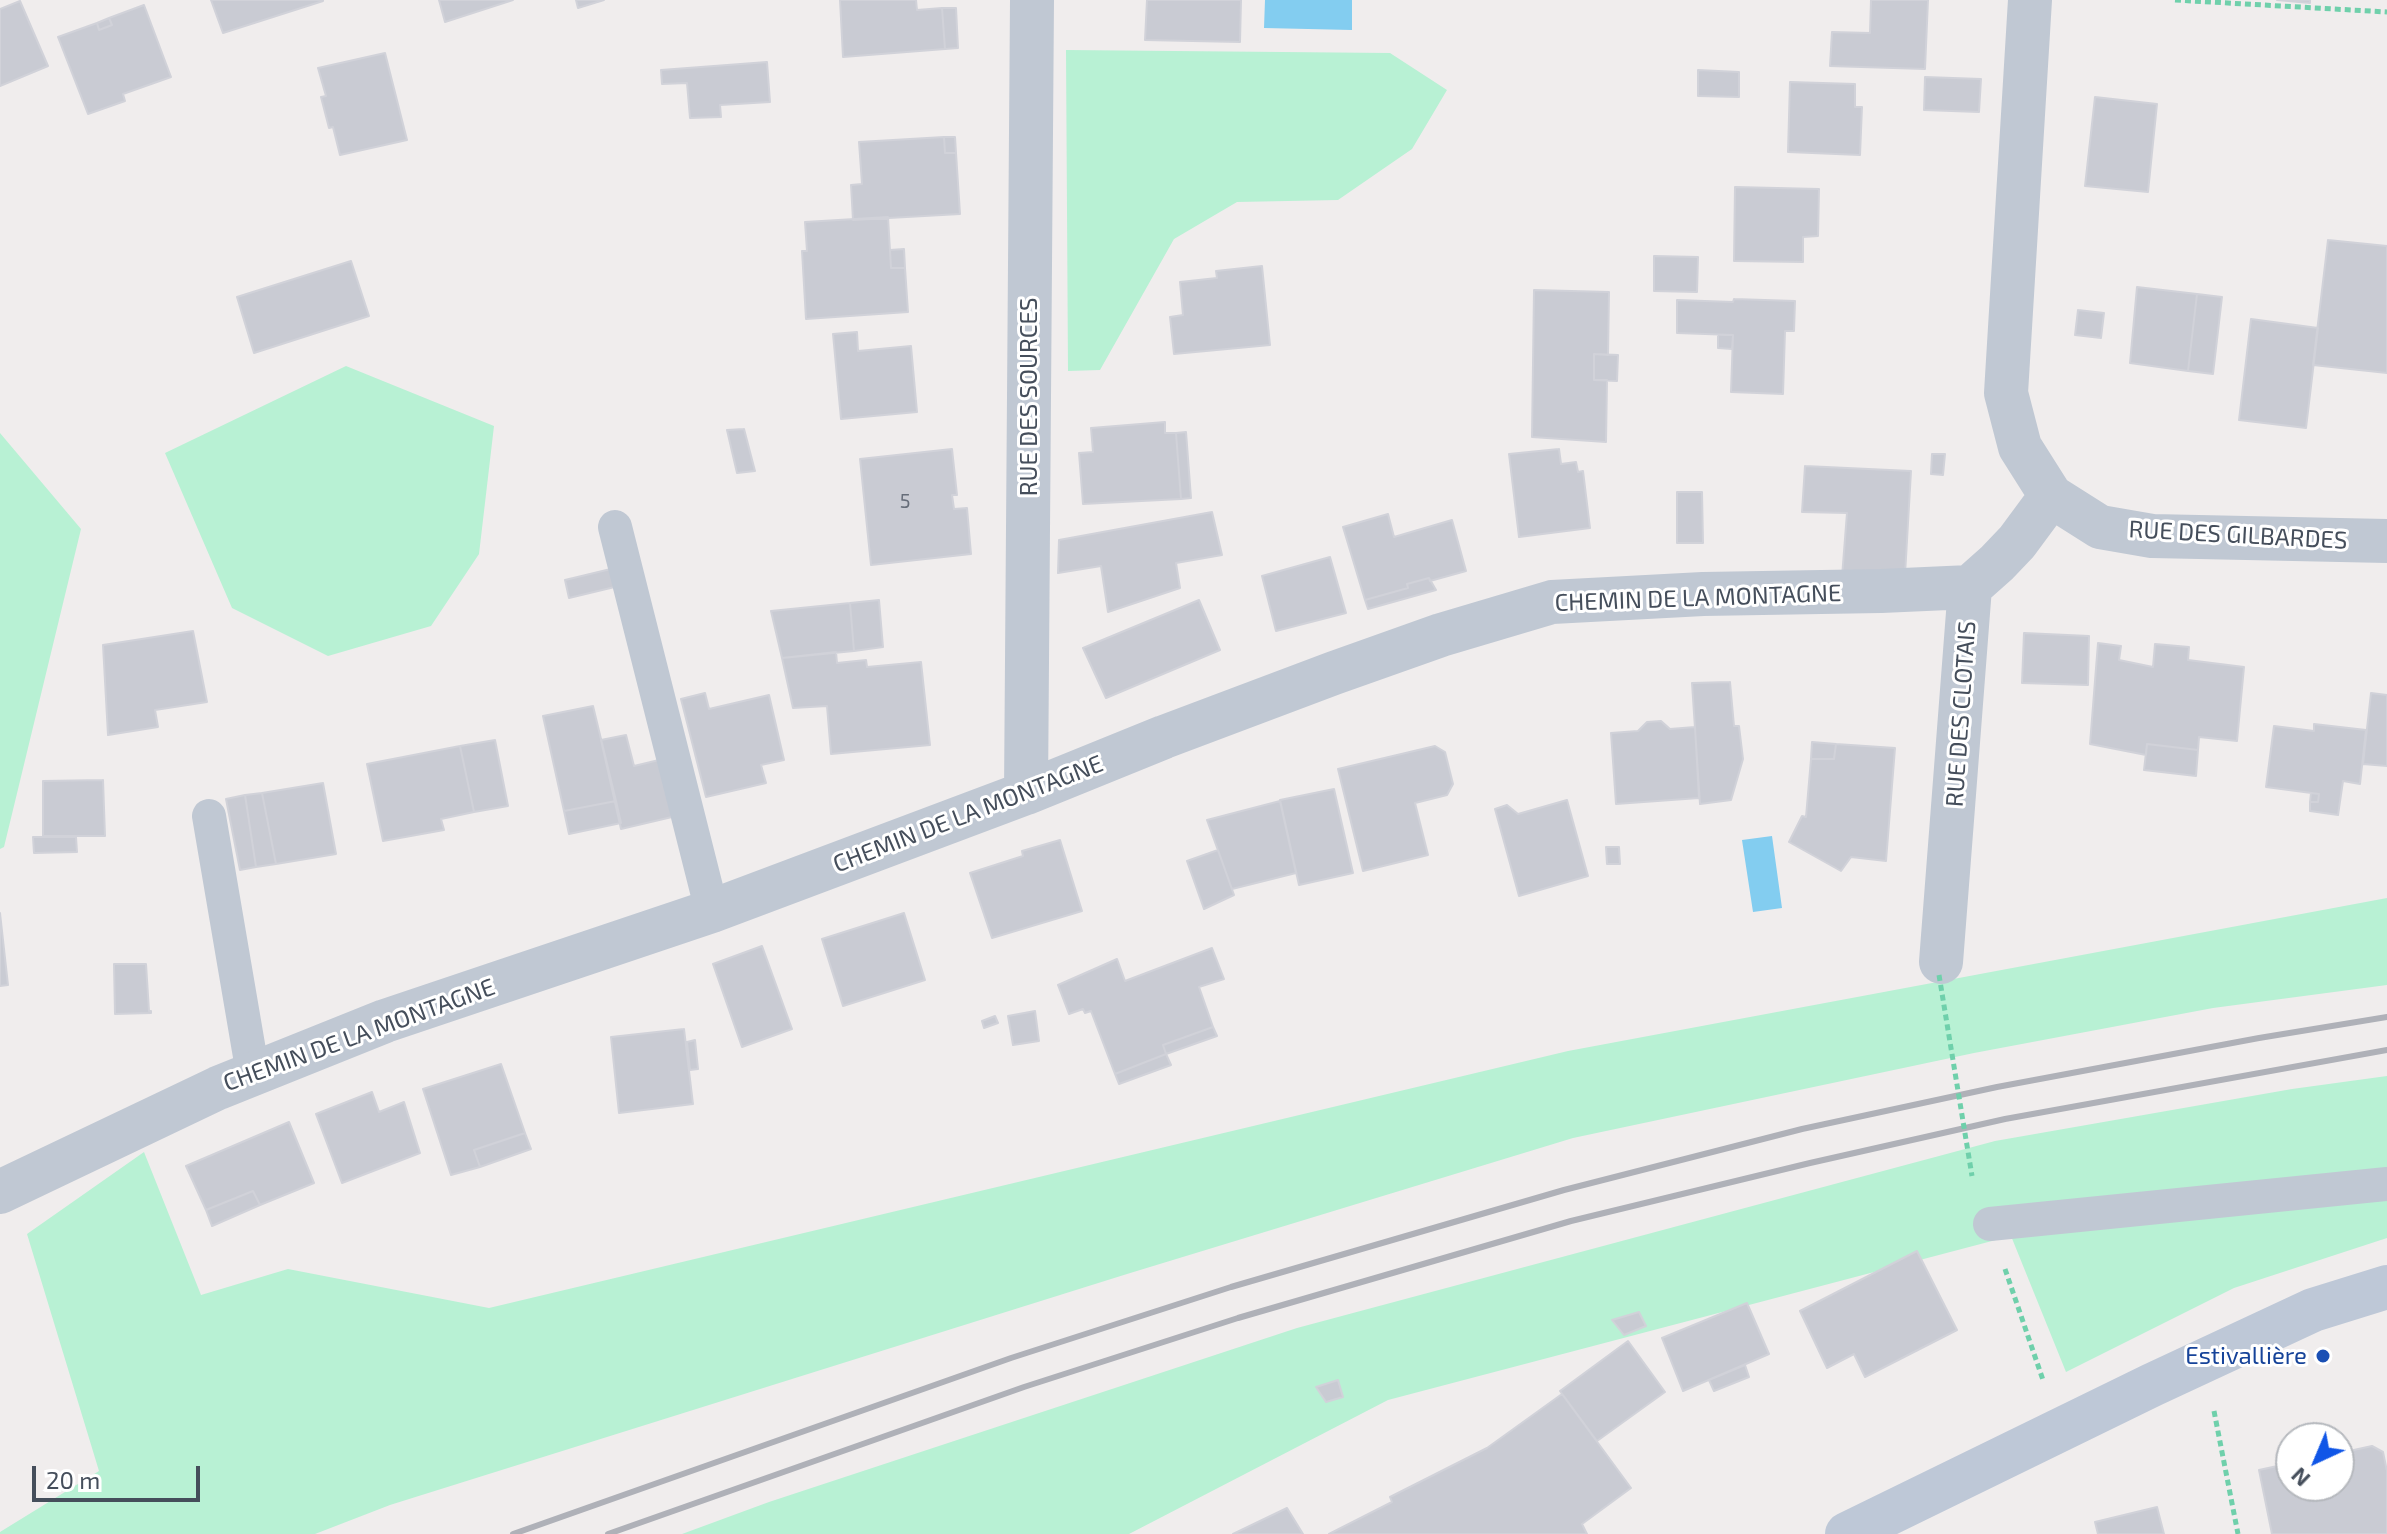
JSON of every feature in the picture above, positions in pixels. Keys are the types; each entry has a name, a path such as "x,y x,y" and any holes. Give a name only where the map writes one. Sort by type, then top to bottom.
{"main road":[{"path":"1847,1534 2313,1310 2387,1287"}],"street":[{"name":"RUE DES SOURCES","path":"1026,793 1032,0"},
{"path":"2030,0 2006,393 2020,447 2051,496"},
{"name":"RUE DES GILBARDES","path":"2051,496 2100,527 2152,536 2387,541"},
{"name":"RUE DES CLOTAIS","path":"1940,969 1970,587 2017,542 2051,496"},
{"name":"CHEMIN DE LA MONTAGNE","path":"0,1192 218,1088 385,1021 712,911 1026,793 1164,737 1441,635 1552,602 1703,594 1970,587"}],"lane":[{"path":"615,527 712,911"},
{"path":"209,816 253,1074"},
{"path":"1990,1224 2387,1184"}],"path":[{"path":"2175,0 2387,12"},
{"path":"1940,969 1972,1176"},
{"path":"1990,1224 2060,1430"},
{"path":"2212,1402 2238,1534"}],"green space":[{"path":"1066,50 1390,53 1447,90 1412,149 1338,200 1237,202 1174,239 1100,370 1068,371"},
{"path":"346,366 494,426 479,554 431,626 328,656 232,608 165,453"},
{"path":"0,433 81,529 4,847 0,849"},
{"path":"2387,898 2387,985 2213,1008 1974,1053 1573,1138 390,1505 315,1534 0,1534 99,1471 27,1234 144,1152 201,1295 288,1269 489,1308 1568,1051"},
{"path":"2387,1076 2387,1238 2234,1288 2066,1372 2011,1236 1388,1400 1129,1534 682,1534 769,1502 1297,1328 1995,1141 2292,1089"}],"water":[{"path":"1265,0 1352,0 1352,30 1264,28"},
{"path":"1772,836 1782,908 1753,912 1742,840"}],"building":[{"path":"211,0 323,0 323,1 223,33"},
{"path":"439,0 513,0 445,22"},
{"path":"576,0 604,0 578,8"},
{"path":"840,0 916,0 917,10 942,8 945,49 843,57"},
{"path":"1147,0 1241,0 1240,42 1145,40"},
{"path":"1871,0 1928,0 1925,69 1830,66 1832,32 1870,33"},
{"path":"2277,0 2310,0 2310,3"},
{"path":"20,1 48,66 0,86 0,9"},
{"path":"144,5 171,77 123,94 125,101 88,114 58,37 97,23 99,30 112,25 109,18"},
{"path":"942,8 956,8 958,48 945,49"},
{"path":"109,18 112,25 99,30 97,23"},
{"path":"385,53 407,140 340,155 321,97 326,96 318,68"},
{"path":"767,62 770,102 720,105 721,117 690,118 687,83 662,84 661,70"},
{"path":"1698,70 1739,72 1739,97 1698,96"},
{"path":"1925,77 1981,79 1979,112 1924,110"},
{"path":"1790,82 1855,84 1855,107 1862,107 1860,155 1788,152"},
{"path":"2095,97 2157,104 2148,192 2085,186"},
{"path":"944,137 955,137 956,153 945,153"},
{"path":"944,137 945,153 956,153 960,214 853,220 851,185 862,184 859,142"},
{"path":"1735,187 1819,189 1818,236 1803,237 1803,262 1734,261"},
{"path":"888,217 891,268 905,268 908,312 806,319 802,251 807,251 805,222"},
{"path":"2328,240 2387,246 2387,373 2313,365"},
{"path":"904,249 905,268 891,268 890,250"},
{"path":"1654,256 1698,257 1697,292 1654,291"},
{"path":"351,261 369,316 254,353 237,297"},
{"path":"1262,266 1270,345 1174,354 1170,317 1183,315 1180,282 1217,278 1216,271"},
{"path":"2137,287 2197,294 2188,371 2130,363"},
{"path":"1534,290 1609,292 1608,355 1594,354 1594,380 1607,380 1606,442 1532,437"},
{"path":"2197,294 2222,297 2213,374 2188,371"},
{"path":"1734,299 1795,301 1794,331 1785,331 1783,394 1731,392 1733,335 1677,333 1677,300 1733,302"},
{"path":"2078,310 2104,313 2101,338 2075,335"},
{"path":"2251,319 2318,328 2306,428 2239,420"},
{"path":"857,332 858,351 911,346 917,412 841,419 833,334"},
{"path":"1718,335 1733,335 1732,349 1718,348"},
{"path":"1594,354 1618,355 1617,381 1594,380"},
{"path":"1165,422 1165,433 1176,433 1181,499 1083,504 1079,453 1093,452 1091,428"},
{"path":"744,429 755,471 737,473 727,430"},
{"path":"1186,432 1191,498 1181,499 1176,433"},
{"path":"952,449 957,495 952,495 954,509 967,508 971,554 871,565 860,459"},
{"path":"1559,449 1561,464 1576,462 1578,472 1583,471 1590,528 1519,537 1509,454"},
{"path":"1932,454 1945,454 1943,475 1931,474"},
{"path":"1805,466 1911,471 1905,575 1842,577 1847,513 1802,512"},
{"path":"1677,492 1702,492 1703,543 1677,543"},
{"path":"1212,512 1222,555 1176,563 1180,588 1108,612 1101,566 1058,573 1059,540"},
{"path":"1388,514 1394,537 1452,520 1466,571 1407,584 1408,588 1365,600 1343,527"},
{"path":"1330,557 1346,613 1276,631 1262,576"},
{"path":"619,567 623,585 569,598 565,580"},
{"path":"1429,578 1436,590 1368,609 1365,600 1408,588 1407,584"},
{"path":"879,600 883,647 854,651 850,603"},
{"path":"1199,600 1220,650 1106,698 1083,648"},
{"path":"850,603 854,651 782,658 771,611"},
{"path":"193,631 207,702 155,710 158,727 108,735 103,645"},
{"path":"2024,633 2089,636 2088,685 2022,683"},
{"path":"2098,643 2121,646 2119,660 2153,667 2155,644 2189,647 2188,660 2244,667 2237,741 2199,737 2198,750 2147,744 2146,755 2090,744"},
{"path":"836,652 837,663 866,660 867,667 921,662 930,745 831,754 827,706 793,708 782,658"},
{"path":"1730,682 1734,726 1739,726 1743,759 1731,800 1700,804 1692,683"},
{"path":"705,693 709,709 769,695 784,760 761,765 766,783 706,797 681,699"},
{"path":"2371,693 2387,695 2387,766 2363,764"},
{"path":"593,706 616,801 564,811 543,716"},
{"path":"1661,721 1670,729 1695,727 1699,798 1616,804 1611,733 1638,731 1647,722"},
{"path":"2314,724 2366,730 2360,784 2343,781 2338,815 2310,811 2310,802 2318,802 2319,794 2266,787 2274,726 2314,731"},
{"path":"626,735 634,766 659,760 672,817 621,829 601,740"},
{"path":"495,740 508,806 474,812 460,746"},
{"path":"1812,742 1836,744 1834,759 1811,759"},
{"path":"1836,744 1895,748 1886,861 1851,857 1841,871 1789,842 1802,816 1806,817 1811,759 1834,759"},
{"path":"2147,744 2198,750 2196,776 2144,770"},
{"path":"460,746 474,812 441,819 444,830 383,841 367,764"},
{"path":"1435,746 1445,752 1453,784 1447,795 1415,803 1428,855 1363,871 1338,769"},
{"path":"103,780 105,836 43,836 43,781"},
{"path":"323,783 336,854 276,864 262,793"},
{"path":"1334,789 1353,873 1299,885 1280,800"},
{"path":"262,793 276,864 256,867 245,795"},
{"path":"2311,793 2319,794 2318,802 2310,802"},
{"path":"245,795 256,867 240,870 226,799"},
{"path":"1567,800 1588,876 1519,896 1495,809 1507,805 1518,814"},
{"path":"616,801 621,823 569,834 564,811"},
{"path":"1280,801 1296,873 1232,889 1207,820"},
{"path":"33,837 76,837 77,852 34,853"},
{"path":"1060,840 1082,911 992,938 970,873 1023,856 1022,851"},
{"path":"1606,847 1619,847 1620,864 1607,864"},
{"path":"1218,850 1234,895 1204,909 1187,861"},
{"path":"0,913 8,985 0,986"},
{"path":"904,913 925,980 843,1006 822,939"},
{"path":"762,946 792,1029 742,1047 713,964"},
{"path":"1212,948 1224,979 1199,987 1213,1027 1163,1045 1166,1054 1115,1074 1091,1011 1085,1013 1083,1009 1069,1014 1058,985 1117,959 1125,981"},
{"path":"114,964 146,964 151,1013 115,1014"},
{"path":"1035,1011 1039,1041 1013,1045 1008,1016"},
{"path":"995,1016 998,1023 984,1028 982,1021"},
{"path":"1213,1027 1217,1036 1166,1054 1163,1045"},
{"path":"684,1029 693,1104 619,1113 611,1037"},
{"path":"695,1040 698,1069 690,1070 687,1042"},
{"path":"1166,1054 1171,1065 1119,1084 1115,1074"},
{"path":"501,1064 525,1133 474,1150 480,1167 451,1175 423,1089"},
{"path":"372,1092 379,1112 404,1102 420,1153 342,1183 316,1114"},
{"path":"289,1122 314,1183 260,1205 253,1191 206,1210 186,1166"},
{"path":"525,1133 531,1149 480,1167 474,1150"},
{"path":"253,1191 260,1205 212,1226 206,1210"},
{"path":"1917,1251 1957,1330 1865,1377 1854,1354 1827,1368 1800,1311"},
{"path":"1747,1303 1769,1354 1683,1391 1662,1338"},
{"path":"1639,1312 1646,1326 1624,1335 1612,1320"},
{"path":"1628,1341 1665,1392 1597,1441 1560,1391"},
{"path":"1745,1365 1749,1377 1714,1391 1709,1380"},
{"path":"1338,1380 1343,1397 1326,1402 1316,1387"},
{"path":"1562,1394 1631,1488 1582,1524 1587,1534 1329,1534 1392,1502 1390,1497 1487,1448"},
{"path":"2372,1446 2383,1452 2387,1471 2387,1534 2272,1534 2259,1470 2275,1466 2275,1502 2355,1502 2355,1450"},
{"path":"2157,1507 2164,1534 2098,1534 2095,1522"},
{"path":"1287,1508 1303,1534 1233,1534"}],"railway":[{"path":"513,1534 1011,1358 1231,1287 1564,1190 1802,1129 1997,1087 2387,1017"},
{"path":"608,1534 1024,1387 1238,1318 1571,1221 2005,1119 2387,1050"}],"place":[{"name":"Estivallière","path":"2323,1356"}]}
